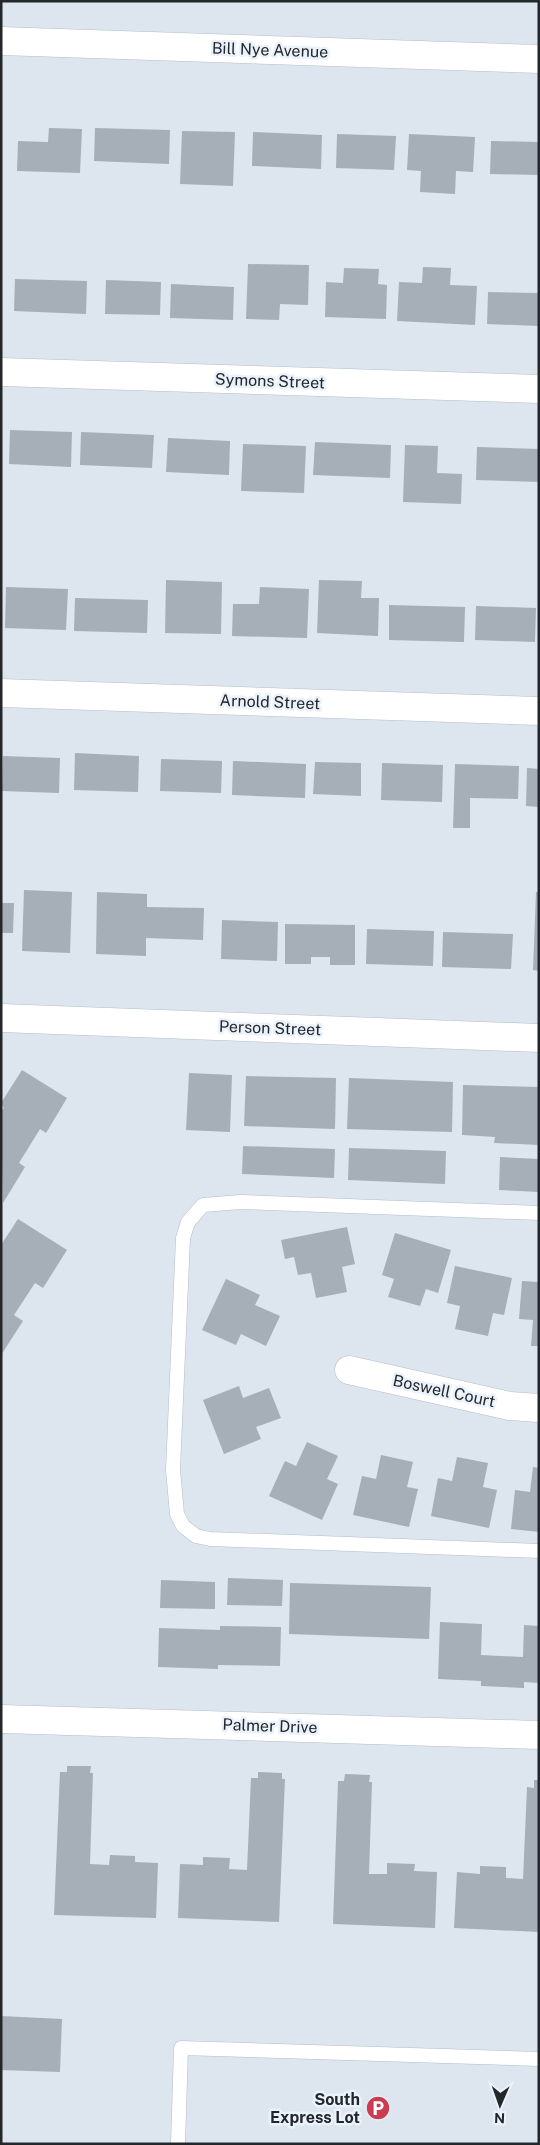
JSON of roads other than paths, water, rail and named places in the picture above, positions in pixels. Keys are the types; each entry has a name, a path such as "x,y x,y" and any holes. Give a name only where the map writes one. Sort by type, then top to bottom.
{"street":[{"name":"Bill Nye Avenue","path":"1,41 539,58"},
{"name":"Symons Street","path":"1,372 539,389"},
{"name":"Arnold Street","path":"1,693 539,710"},
{"name":"Person Street","path":"1,1018 539,1038"},
{"name":"Boswell Court","path":"349,1370 510,1406 539,1408"},
{"name":"Palmer Drive","path":"1,1719 539,1735"}],"lane":[{"path":"539,1213 240,1202 203,1205 188,1222 182,1238 173,1470 177,1514 183,1526 196,1536 210,1539 539,1551"},
{"path":"178,2144 181,2048 539,2059"}],"place":[{"name":"South Express Lot","path":"378,2108"}]}
